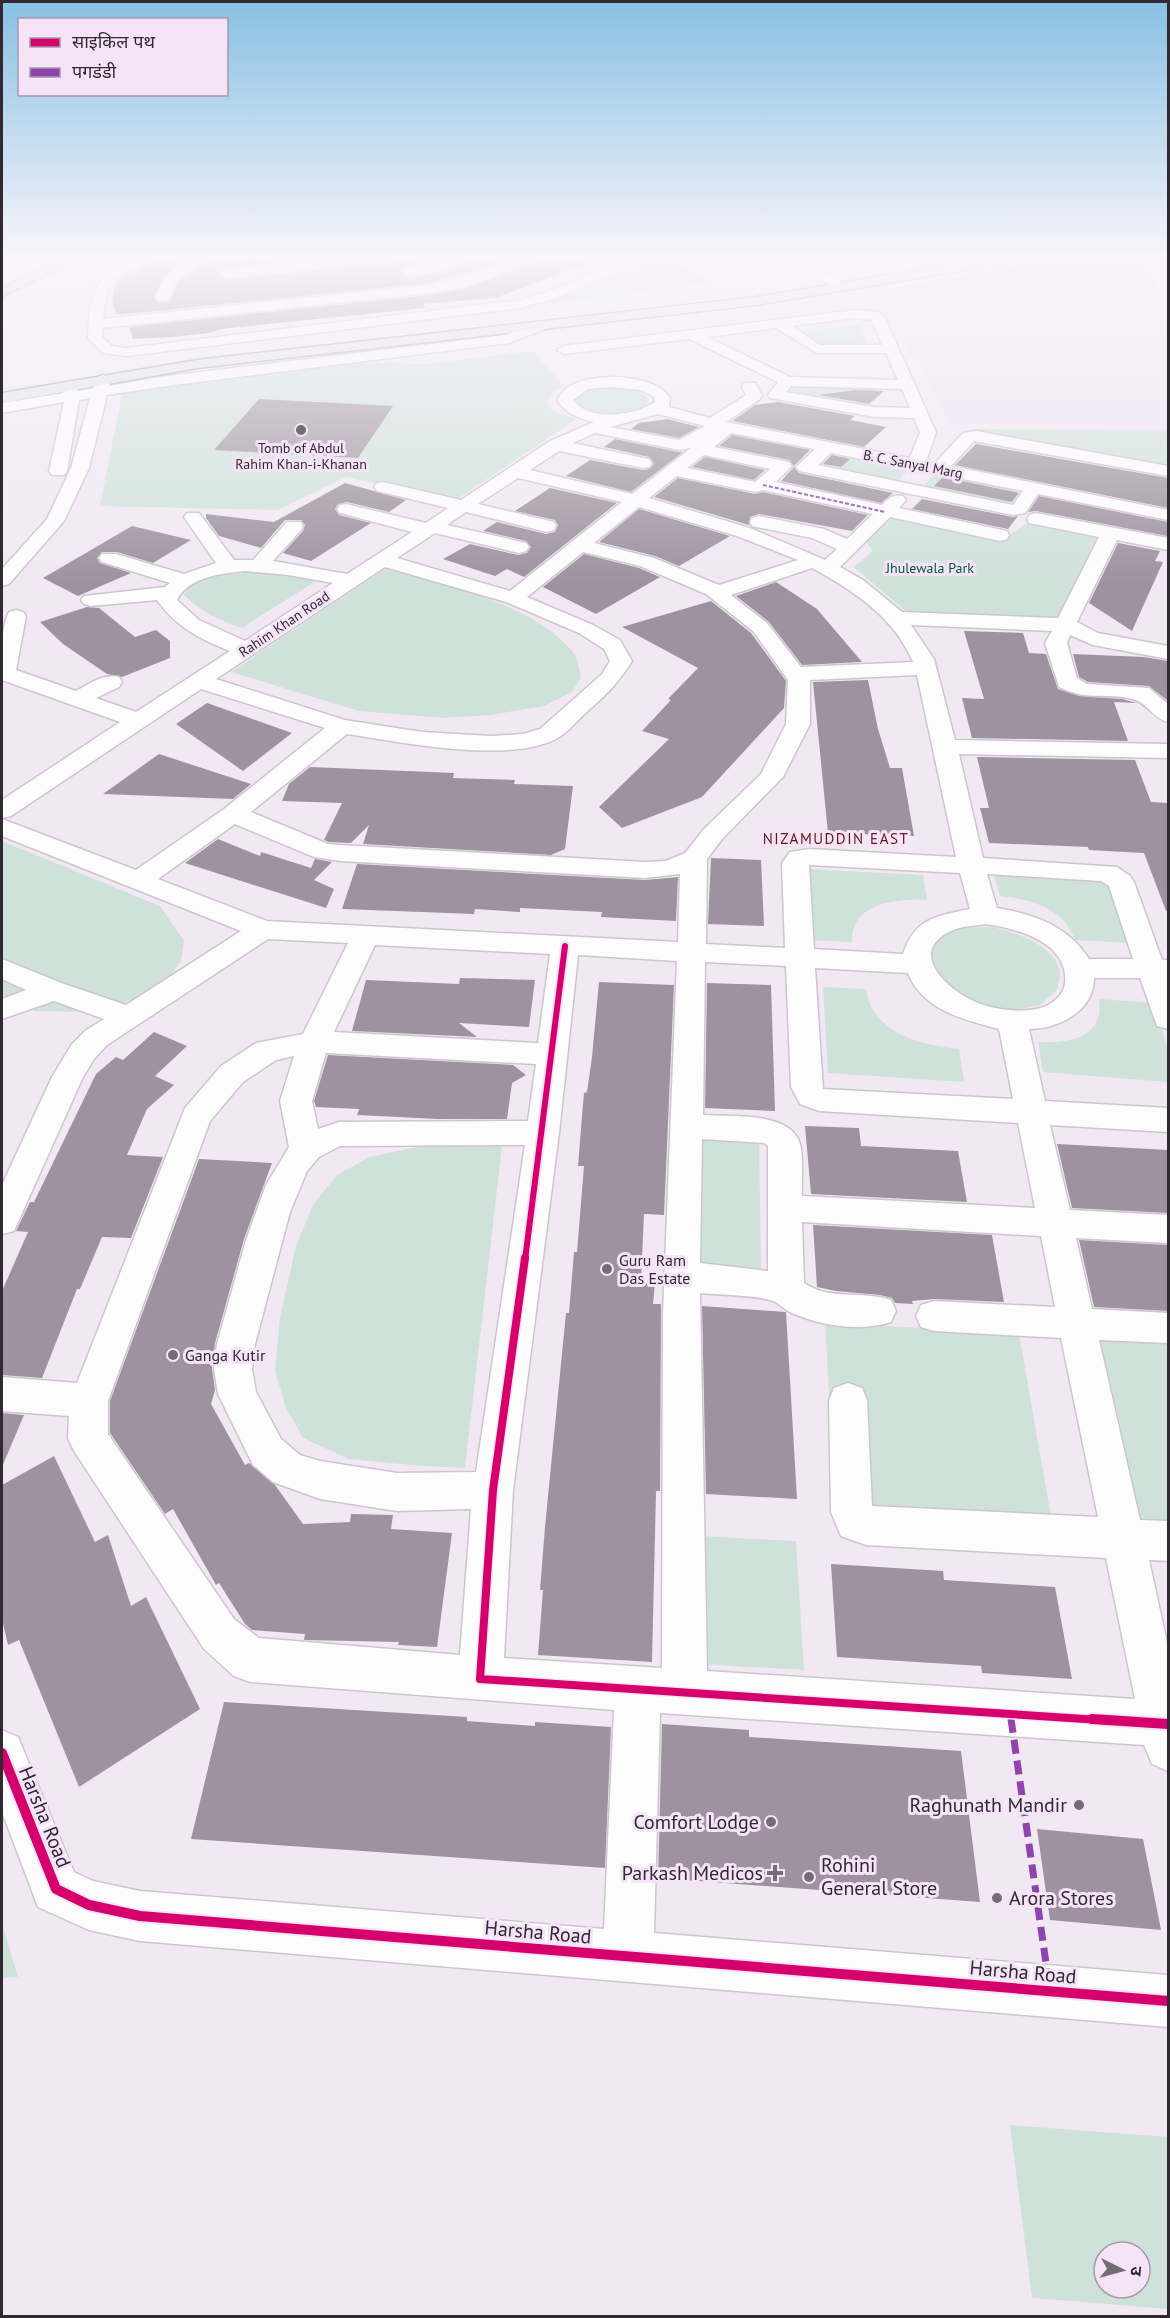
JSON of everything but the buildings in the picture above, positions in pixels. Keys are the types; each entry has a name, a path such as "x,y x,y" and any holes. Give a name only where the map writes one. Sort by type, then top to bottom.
{"main road":[{"path":"13,394 149,365"},
{"path":"102,385 192,365"}],"street":[{"path":"2,408 13,394 69,390 277,365"},
{"path":"587,365 592,371 618,383 640,385 660,393 664,399 663,404 658,410 633,417 616,418 582,414 567,406 565,400 567,395 592,371"},
{"path":"754,365 787,381 908,385"},
{"path":"899,365 928,432 929,466"},
{"path":"787,381 776,395 874,412 919,412"},
{"path":"2,580 56,521 80,468 102,385"},
{"path":"593,428 684,445 719,424 754,396 750,386"},
{"path":"50,492 55,484 72,403 69,390"},
{"name":"B. C. Sanyal Marg","path":"658,410 1168,515"},
{"path":"874,412 806,467 1016,510 1081,455"},
{"name":"Rahim Khan Road","path":"562,442 582,414"},
{"name":"Rahim Khan Road","path":"2,811 522,467 562,442 616,418"},
{"path":"513,598 700,449 719,424"},
{"path":"716,593 821,565 849,547 929,466 972,436 1168,471"},
{"path":"562,442 643,463"},
{"path":"700,449 783,466 763,485"},
{"path":"522,467 601,485 632,501 763,537 821,565 881,600 909,631 926,668 970,867 985,915"},
{"path":"672,470 750,487 763,485 1000,535"},
{"path":"383,486 547,526"},
{"path":"346,509 425,531"},
{"path":"192,517 229,567"},
{"path":"1036,519 1168,544"},
{"path":"718,523 767,522 817,533 849,547"},
{"path":"372,525 425,531 519,548"},
{"path":"263,566 296,529"},
{"path":"1110,534 1056,643 1067,682 1083,690 1141,693 1168,714"},
{"path":"233,814 323,851 340,853 645,870 670,869 694,859 713,834 771,777 798,724 799,680 760,627 716,593 647,562 579,545"},
{"path":"109,558 177,587"},
{"path":"198,681 342,726 422,739 491,743 525,741 548,734 611,678 621,661 612,645 586,629 513,598 382,560"},
{"path":"91,600 177,587 205,571 229,567 263,566 350,581"},
{"path":"177,587 167,600 176,614 202,632 246,649"},
{"path":"16,616 3,674 138,721"},
{"path":"899,618 1066,625 1093,639 1152,648 1168,653"},
{"path":"794,674 926,668"},
{"path":"77,699 111,682"},
{"path":"138,881 233,814 342,726"},
{"path":"945,747 1168,752"},
{"path":"2,827 264,930 917,964"},
{"path":"1168,1019 1160,969 1121,882 1115,876 1097,872 799,858 795,863 798,958 807,1087 811,1096 819,1100 1168,1120"},
{"path":"686,1692 682,1276 694,859"},
{"path":"985,915 1009,918 1033,926 1054,937 1070,951 1080,968 1082,984 1075,999 1059,1011 1038,1019 1012,1021 986,1018 960,1009 940,996 925,981 917,964 918,948 926,934 941,923 962,917 985,915"},
{"path":"2,1221 68,1077 83,1052 96,1038 127,1016 264,930"},
{"path":"306,1150 296,1101 314,1042 366,935"},
{"path":"480,1679 493,1490 543,1133 565,946"},
{"path":"2,968 54,991 127,1016"},
{"path":"1080,968 1160,969"},
{"path":"2,1009 54,991"},
{"path":"552,1054 314,1042 267,1052 241,1068 232,1074 196,1116 89,1401 88,1437 219,1634 250,1660 480,1679 686,1692 1167,1732 1012,1021"},
{"path":"682,1276 773,1286 781,1284 786,1279 784,1144 768,1131 686,1126"},
{"path":"493,1490 397,1492 320,1480 287,1469 267,1452 237,1394 233,1370 236,1344 279,1197 294,1163 321,1139 339,1134 543,1133"},
{"path":"785,1215 1168,1229"},
{"path":"785,1215 869,1227"},
{"path":"781,1284 800,1302 815,1307 878,1311"},
{"path":"934,1316 1168,1328"},
{"path":"2,1394 89,1401"},
{"path":"848,1400 852,1512 856,1522 866,1525 1168,1541"},
{"path":"628,1956 638,1689"},
{"name":"Harsha Road","path":"2,1753 56,1889 89,1905 140,1916 1168,2001"}],"shaded area":[{"path":"919,365 1168,365 1168,426 950,424"}],"green space":[{"path":"325,365 545,365 563,386 553,392 547,403 556,412 577,419 454,501 346,477 278,510 100,506 123,389"},
{"path":"788,384 877,389 876,401 786,396"},
{"path":"621,387 639,391 649,398 646,405 621,413 604,413 578,406 575,399 591,390"},
{"path":"970,429 1168,430 1168,467"},
{"path":"828,454 908,469 897,482 815,466"},
{"path":"934,474 1019,490 1009,503 923,487"},
{"name":"Jhulewala Park","path":"902,516 1006,538 1030,521 1100,534 1058,627 1007,616 909,614 854,567 873,551 862,537 885,517"},
{"path":"385,569 486,598 534,620 573,652 581,678 572,692 544,706 491,715 441,718 359,711 231,672"},
{"path":"233,570 268,570 319,579 242,628 211,615 197,607 184,595 190,585 209,574"},
{"path":"2,841 160,906 184,941 181,961 163,987 123,1003 86,1012 35,1011 2,994"},
{"path":"807,869 923,875 927,900 890,902 867,911 859,918 852,942 811,940"},
{"path":"994,874 1107,878 1129,943 1075,940 1063,920 1045,907 1000,896"},
{"path":"993,927 1032,941 1050,954 1056,962 1060,971 1057,990 1040,1005 1011,1011 978,1006 932,974 929,954 940,937 963,928"},
{"path":"823,987 866,989 870,1004 888,1027 915,1040 959,1049 964,1082 828,1073"},
{"path":"1099,999 1155,1003 1168,1052 1168,1082 1043,1072 1038,1042 1062,1041 1082,1036 1096,1023"},
{"path":"698,1134 759,1137 761,1268 695,1264"},
{"path":"427,1145 502,1146 465,1468 349,1459 303,1438 286,1408 275,1371 280,1317 296,1246 313,1205 336,1176 369,1157"},
{"path":"825,1322 1019,1334 1054,1533 836,1518"},
{"path":"1098,1332 1168,1337 1168,1533 1142,1531"},
{"path":"700,1536 796,1541 804,1670 699,1664"},
{"path":"2,1923 18,1977 2,1978"},
{"path":"1010,2125 1168,2137 1168,2309 1032,2298"}],"marked path":[{"path":"763,485 885,512"},
{"path":"1010,1713 1050,1991"}],"cycle path":[{"path":"565,946 543,1133 493,1490 480,1679 1168,1724"},
{"path":"2,1753 56,1889 89,1905 140,1916 1168,2001"}],"place":[{"name":"Tomb of Abdul Rahim Khan-i-Khanan","path":"301,430"},
{"name":"Guru Ram Das Estate","path":"607,1269"},
{"name":"Ganga Kutir","path":"173,1355"},
{"name":"Raghunath Mandir","path":"1079,1805"},
{"name":"Comfort Lodge","path":"771,1822"},
{"name":"Parkash Medicos","path":"775,1873"},
{"name":"Rohini General Store","path":"809,1877"},
{"name":"Arora Stores","path":"997,1898"}],"district":[{"name":"NIZAMUDDIN EAST","path":"836,838"}]}
